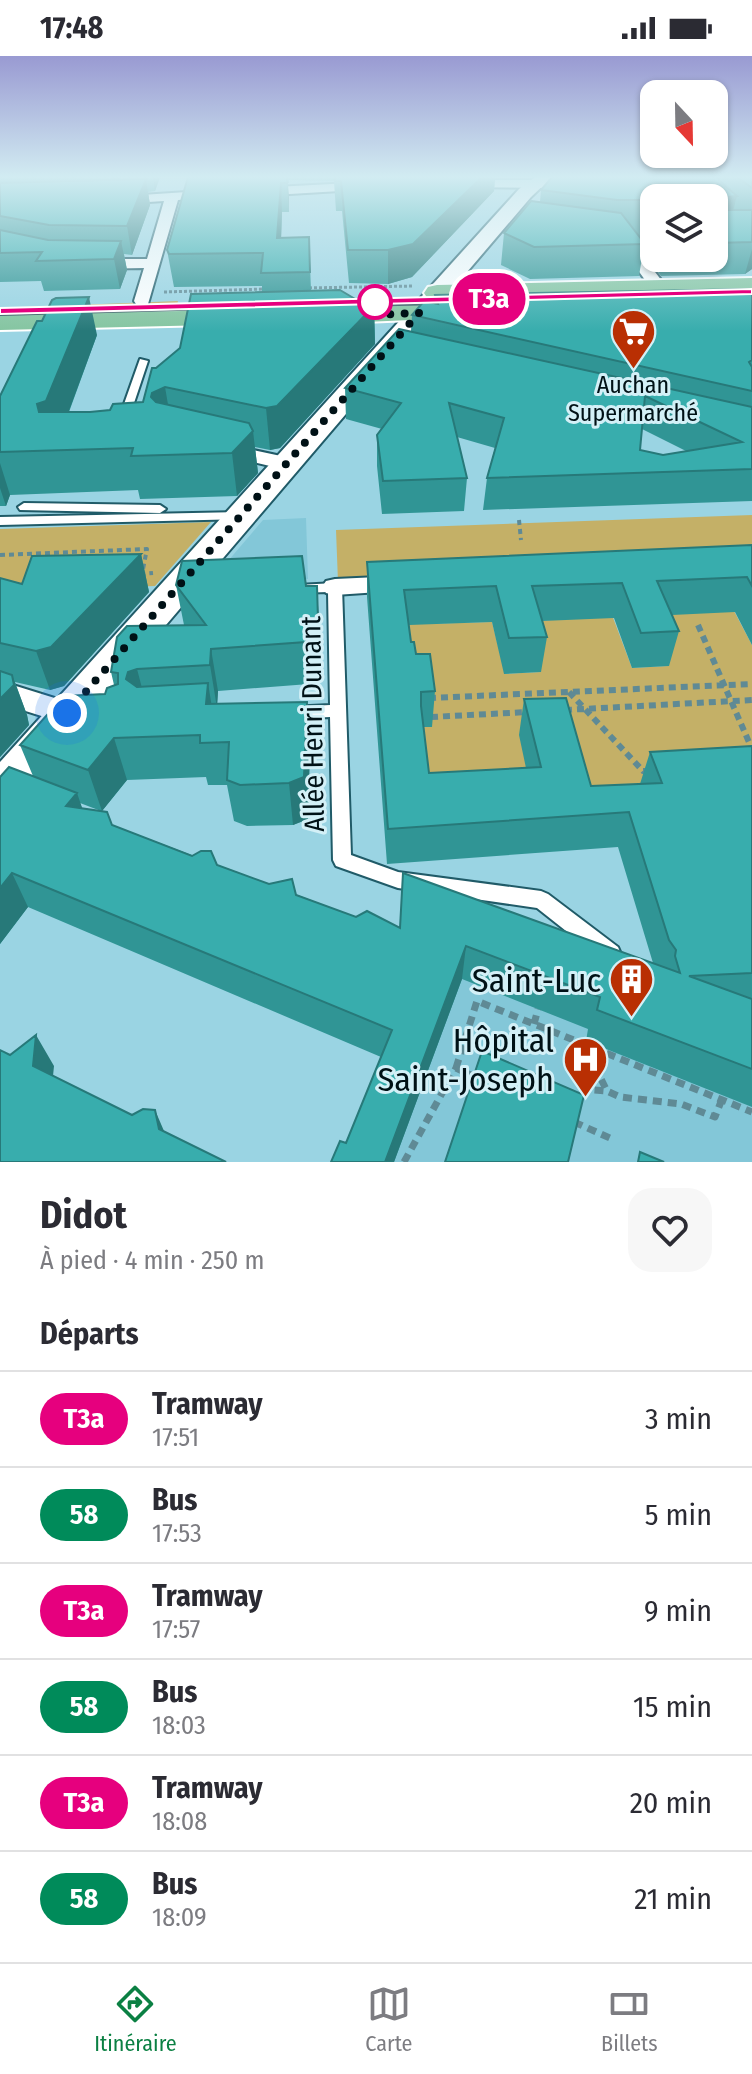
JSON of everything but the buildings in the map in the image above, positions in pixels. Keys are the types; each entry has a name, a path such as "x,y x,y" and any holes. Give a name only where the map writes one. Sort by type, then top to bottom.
{"main road":[{"path":"0,305 148,296 282,301 752,286"},
{"path":"423,297 752,302"},
{"path":"0,322 49,327 282,301"}],"street":[{"path":"148,296 152,263 162,229"},
{"path":"10,789 183,594 241,516 388,347 423,297 504,229"},
{"path":"623,236 659,288"},
{"path":"78,263 152,263"},
{"path":"388,347 419,354"},
{"path":"200,444 287,464"},
{"path":"335,587 427,583"},
{"path":"0,692 77,717"}],"lane":[{"path":"120,429 143,361"},
{"path":"24,507 160,508 161,517"},
{"path":"0,521 241,516"},
{"path":"289,589 335,587"},
{"name":"Allée Henri Dunant","path":"335,587 342,860 398,880 541,900 625,965"},
{"path":"274,714 337,711"}],"path":[{"path":"148,296 282,301 368,289 423,297"},
{"path":"519,520 521,540"},
{"path":"0,555 147,549 144,565"},
{"path":"698,625 752,749"},
{"path":"429,698 752,684"},
{"path":"569,692 643,771 659,770"},
{"path":"556,711 752,700"},
{"path":"431,717 541,712"},
{"path":"404,1162 456,1068 477,1001 752,1112"},
{"path":"534,1024 538,1009"},
{"path":"575,1040 573,1073 580,1085 591,1090 607,1091 620,1097 681,1104 715,1117 722,1099"},
{"path":"601,1050 600,1077 607,1091"},
{"path":"456,1068 484,1081"},
{"path":"569,1119 612,1139"}],"shaded area":[{"path":"178,301 174,316 0,318 0,308"},
{"path":"752,515 752,560 338,582 336,530"},
{"path":"306,518 308,579 210,582 263,520"},
{"path":"211,522 155,586 0,592 0,529"},
{"path":"734,611 752,645 752,780 650,818 582,821 535,804 427,808 419,728 432,726 427,690 402,615 423,624 492,622 505,674 541,672 527,622 612,615 632,668 668,666 647,614"},
{"name":"Hôpital Saint-Joseph","path":"478,935 752,1036 752,1162 394,1162"}],"tram line":[{"name":"T3a","path":"0,311 752,292"},
{"path":"352,306 444,304"},
{"path":"0,315 212,309"}],"place":[{"name":"Auchan Supermarché","path":"633,370"},
{"name":"Saint-Luc","path":"632,1019"},
{"name":"Hôpital Saint-Joseph","path":"585,1099"}],"route":[{"path":"67,713 419,313 371,315 375,302"}]}
